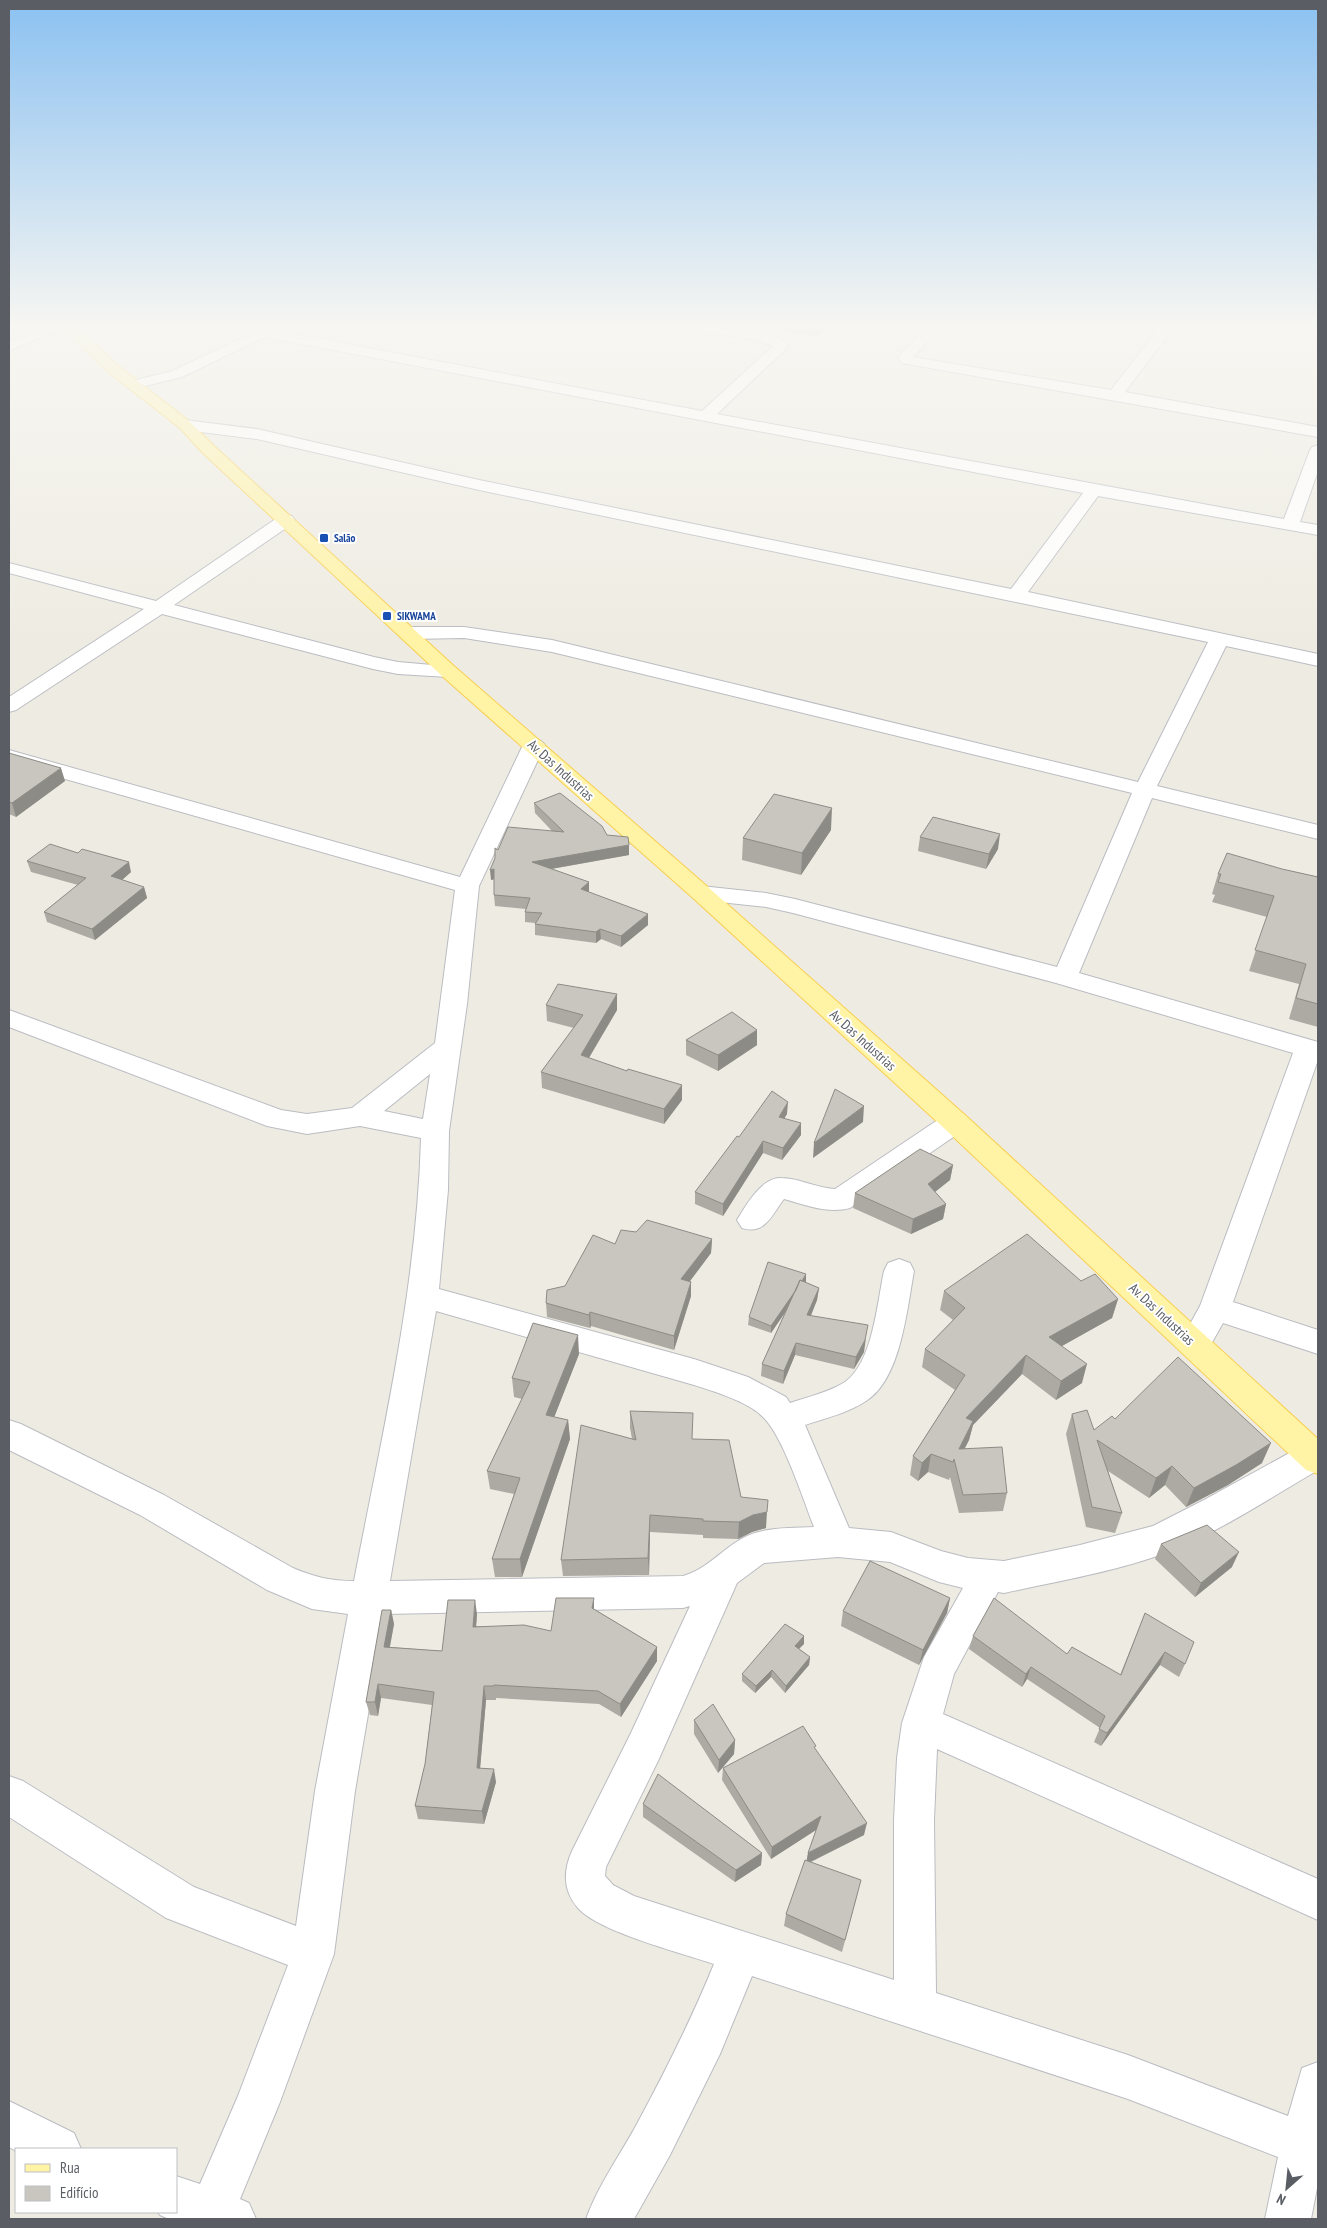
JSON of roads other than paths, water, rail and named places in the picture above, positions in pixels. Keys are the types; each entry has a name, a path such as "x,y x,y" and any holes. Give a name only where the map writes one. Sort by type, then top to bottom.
{"main road":[{"path":"192,432 209,450 381,608"},
{"name":"Av. Das Industrias","path":"405,630 448,671 534,745 955,1122 1316,1458"}],"street":[{"path":"241,432 479,485 1016,595 1318,660"},
{"path":"791,432 1094,490 1318,530"},
{"path":"209,450 257,434"},
{"path":"1290,525 1318,450"},
{"path":"1016,595 1094,490"},
{"path":"9,706 286,520"},
{"path":"9,568 373,663 398,668 448,671"},
{"path":"381,608 373,610 394,629 471,632 552,646 1318,832"},
{"path":"1065,977 1145,790 1220,638"},
{"path":"207,2212 258,2102 313,1954 334,1791 423,1296 434,1190 435,1131 448,1046 467,886 534,745"},
{"path":"9,756 467,886"},
{"path":"701,894 766,900 795,906 1065,977 1313,1049 1215,1308 1195,1344"},
{"path":"9,1018 277,1119 307,1124 360,1116 435,1131"},
{"path":"360,1116 448,1046"},
{"path":"752,1220 774,1190 780,1188 823,1199 840,1200 955,1122"},
{"path":"785,1418 839,1399 857,1391 867,1382 884,1342 899,1272"},
{"path":"423,1296 694,1372 736,1386 763,1398 785,1418 838,1542"},
{"path":"1215,1308 1318,1342"},
{"path":"9,1434 152,1505 280,1579 312,1593 333,1597 369,1598 683,1592 705,1586 756,1548 802,1543 838,1542 892,1547 939,1566 968,1574 1004,1577 1080,1561 1160,1539 1316,1458"},
{"path":"723,1574 644,1748 586,1865 584,1874 589,1889 603,1904 634,1917 740,1952 1128,2077 1302,2144"},
{"path":"915,2009 914,1820 916,1758 921,1723 937,1669 989,1575"},
{"path":"921,1723 1318,1900"},
{"path":"9,1795 181,1903 313,1954"},
{"path":"609,2219 654,2139 705,2039 740,1952"},
{"path":"1288,2219 1302,2144 1318,2084"},
{"path":"9,2123 56,2148"}],"place":[{"name":"Salão","path":"324,538"},
{"name":"SIKWAMA","path":"387,616"}]}
